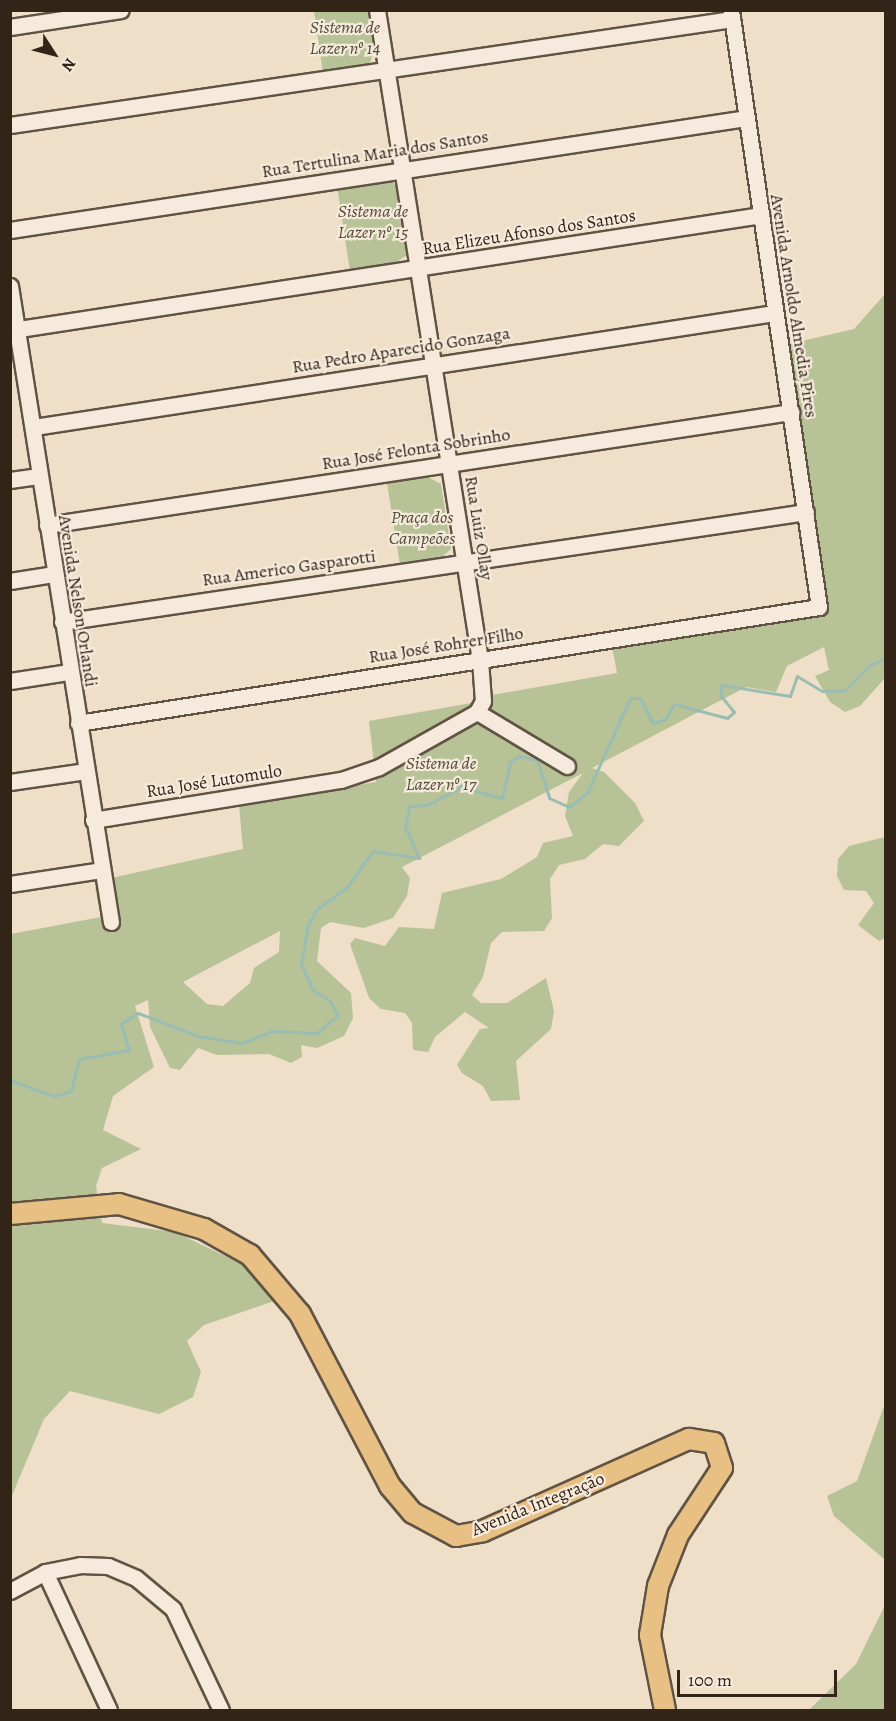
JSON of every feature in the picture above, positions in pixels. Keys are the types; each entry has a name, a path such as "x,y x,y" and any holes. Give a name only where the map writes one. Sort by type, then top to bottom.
{"main road":[{"name":"Avenida Integração","path":"10,1214 119,1204 204,1229 250,1255 300,1314 390,1485 413,1513 456,1536 483,1531 689,1440 714,1443 722,1468 678,1535 656,1594 650,1635 665,1710"}],"street":[{"path":"10,27 121,10"},
{"name":"Rua Luiz Ollay","path":"377,10 480,660 483,701 477,712"},
{"path":"10,125 387,71 731,15"},
{"name":"Avenida Arnoldo Almedia Pires","path":"731,15 819,607"},
{"name":"Rua Tertulina Maria dos Santos","path":"10,230 746,118"},
{"name":"Rua Elizeu Afonso dos Santos","path":"19,329 761,215"},
{"name":"Avenida Nelson Orlandi","path":"10,286 19,329 17,379 33,427 38,476 111,922"},
{"name":"Rua Pedro Aparecido Gonzaga","path":"33,427 774,313"},
{"name":"Rua José Felonta Sobrinho","path":"47,525 791,412"},
{"path":"10,480 38,476"},
{"name":"Rua Americo Gasparotti","path":"62,622 806,512"},
{"path":"10,580 54,574"},
{"name":"Rua José Rohrer Filho","path":"78,723 819,607"},
{"path":"10,681 69,672"},
{"path":"477,712 567,766"},
{"name":"Rua José Lutomulo","path":"93,820 341,780 379,767 477,712"},
{"path":"10,782 86,771"},
{"path":"10,884 101,870"},
{"path":"10,1591 45,1572 108,1566 149,1586 173,1609 221,1710"},
{"path":"45,1572 109,1710"}],"green space":[{"name":"Sistema de Lazer nº 14","path":"314,11 368,11 375,48 370,63 323,73"},
{"name":"Sistema de Lazer nº 15","path":"388,178 398,187 407,255 393,264 350,271 337,186"},
{"name":"Sistema de Lazer nº 17","path":"885,294 885,678 860,706 845,712 830,702 815,676 829,670 824,647 787,666 776,692 746,687 592,768 604,772 635,803 644,821 619,846 603,844 585,859 559,865 550,879 552,918 544,931 502,932 491,943 483,977 472,995 481,1003 507,1003 546,978 554,1011 551,1029 516,1061 520,1100 491,1101 483,1086 462,1073 457,1065 480,1029 489,1028 465,1012 435,1037 428,1052 413,1050 412,1023 405,1013 381,1009 369,998 350,944 355,938 385,946 399,927 434,929 442,893 501,879 537,857 543,843 573,836 565,816 569,792 583,773 402,867 410,878 407,896 393,918 364,928 330,922 321,928 317,961 351,993 353,1018 344,1036 317,1048 301,1045 302,1057 291,1063 269,1054 217,1055 198,1048 180,1070 170,1068 150,1027 148,1000 135,1006 154,1067 113,1096 103,1130 141,1149 102,1168 96,1186 102,1223 175,1232 246,1266 277,1300 204,1325 187,1341 201,1372 193,1397 159,1414 70,1391 44,1419 11,1498 11,934 101,917 95,887 111,878 243,849 239,805 376,782 369,721 477,702 487,666 492,695 617,673 612,647 819,607 780,346 854,329","holes":["280,931 279,952 254,968 250,983 223,1006 207,1004 183,982"]},
{"name":"Praça dos Campeões","path":"424,475 441,484 451,549 442,557 400,565 387,483"},
{"path":"885,837 885,938 879,941 858,925 874,903 866,891 844,890 837,876 838,859 849,846"},
{"path":"885,1403 885,1560 834,1516 827,1496 857,1481"},
{"path":"885,1605 885,1710 809,1710 856,1664"}],"waterway":[{"path":"10,1080 54,1096 71,1091 79,1059 129,1050 121,1024 138,1013 198,1036 242,1043 272,1031 317,1033 338,1015 330,1001 313,990 301,964 308,925 317,909 347,887 373,851 419,858 405,827 409,806 427,805 461,787 502,798 510,762 519,756 537,760 549,798 569,807 587,793 630,698 640,698 653,723 665,719 674,704 727,718 734,712 720,695 722,685 790,696 797,676 822,691 845,690 870,665 886,658"}]}
